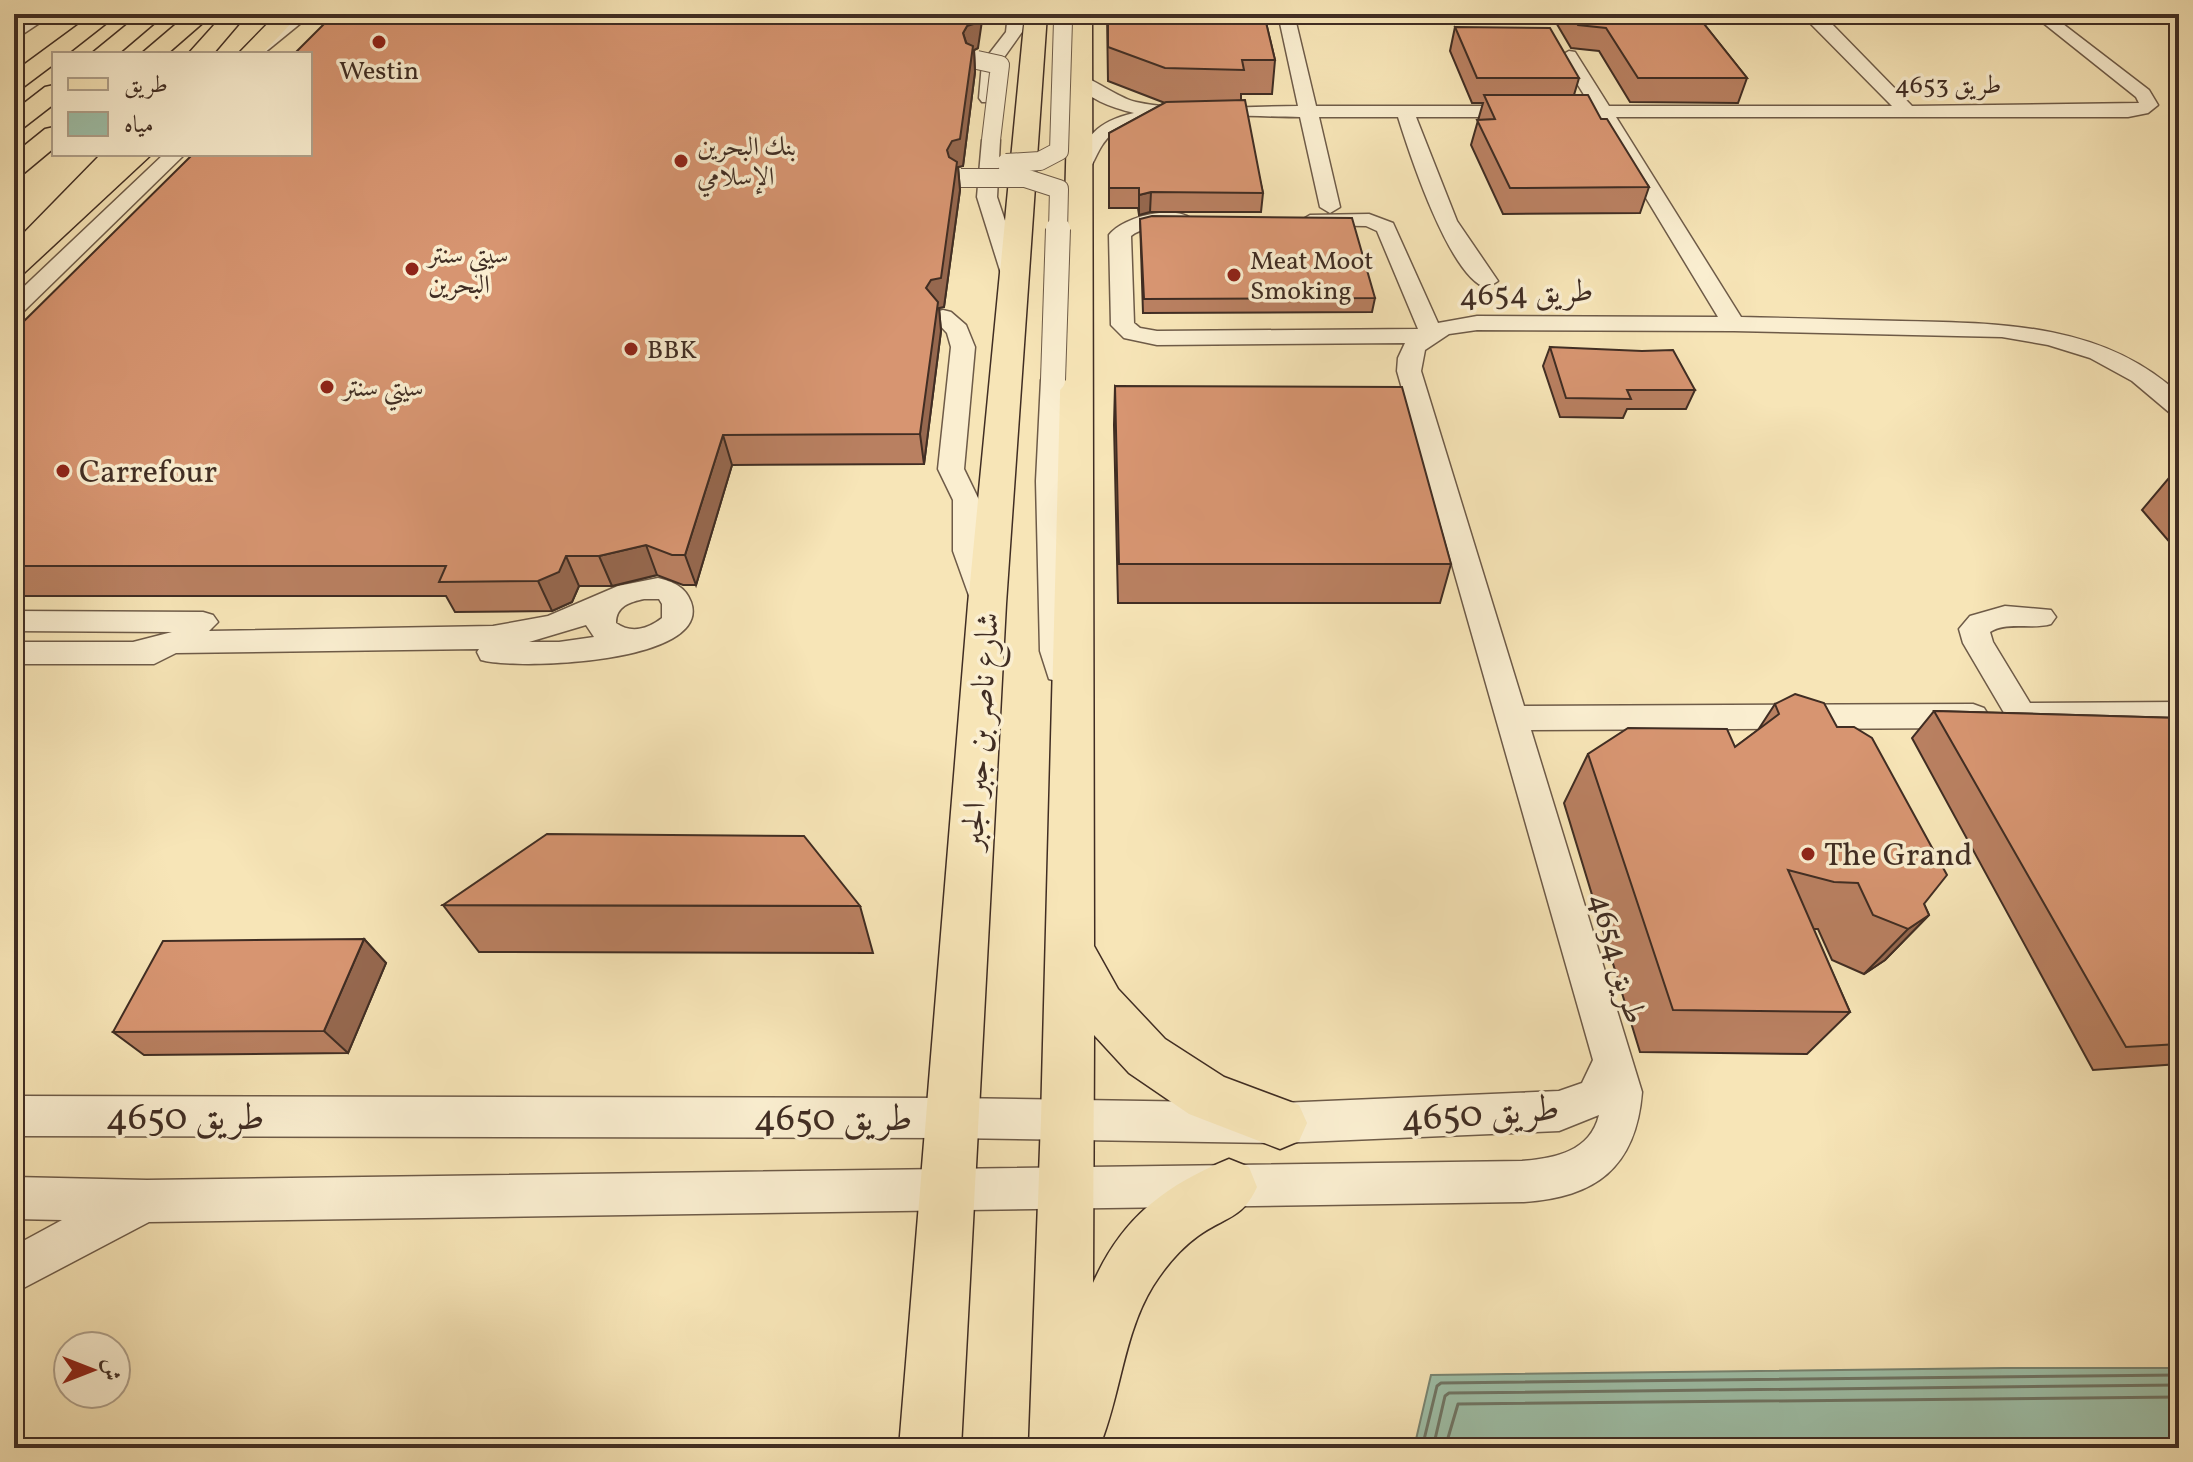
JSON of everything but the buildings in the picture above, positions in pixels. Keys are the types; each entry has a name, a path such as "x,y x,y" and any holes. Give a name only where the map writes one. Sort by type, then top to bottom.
{"highway":[{"path":"103,52 145,14"},
{"path":"104,52 154,14"},
{"path":"155,52 202,14"},
{"path":"202,52 236,14"},
{"path":"14,123 52,94"},
{"path":"14,167 52,137"},
{"path":"14,260 114,156"}],"main road":[{"path":"253,52 289,14"},
{"path":"55,52 105,15"},
{"path":"1060,1448 1068,1120 1081,80 1061,16"},
{"name":"شارع ناصر بن جبر الجبر","path":"930,1448 987,604 1014,280 1061,16"},
{"path":"14,83 52,55"},
{"path":"14,267 137,156"},
{"path":"1070,950 1100,1005 1147,1056 1208,1096 1280,1123"},
{"path":"1072,1448 1100,1338 1123,1278 1170,1222 1229,1187"}],"street":[{"path":"14,35 45,14"},
{"path":"254,52 304,14"},
{"path":"278,52 319,14"},
{"path":"990,144 984,141 991,63 998,50 1012,36 1016,14"},
{"path":"1286,14 1330,207"},
{"path":"1809,14 1823,24 1908,112"},
{"name":"طريق 4653","path":"1081,80 1105,99 1128,107 1165,112 2128,111 2149,105 2147,98 2040,14"},
{"path":"1061,16 1059,151 1049,159 1032,163 962,170 1046,181 1059,189 1049,481 1055,651 1073,716"},
{"path":"1569,56 1734,324"},
{"path":"977,60 1000,65 986,185 989,210 1014,280"},
{"path":"1405,111 1439,207 1462,252 1487,281"},
{"name":"طريق 4653","path":"1079,171 1098,135 1128,119 1165,112"},
{"path":"14,308 173,156"},
{"path":"1204,221 1150,221 1128,227 1119,240 1120,265 1130,275 1133,317 1138,322 1151,326 1190,328 1211,338 1428,335 1386,227 1369,220 1294,221"},
{"path":"99,228 137,221"},
{"path":"943,317 958,330 963,347 951,460 953,479 966,500 970,562 987,604"},
{"name":"طريق 4654","path":"1613,1061 1409,371 1408,358 1413,346 1447,327 1477,323 1734,324 2002,330 2044,336 2088,349 2126,365 2157,385 2179,408"},
{"path":"14,621 273,638 559,653 602,649 644,640 661,633 673,623 678,610 676,599 665,591 651,588 609,595 550,626 526,632 445,640 273,638 133,653 14,653"},
{"path":"609,595 601,615 601,627 610,637 625,642 644,640"},
{"path":"2021,715 1978,643 1974,629 1980,621 1994,617 2041,617"},
{"path":"1512,718 2179,714"},
{"name":"طريق 4650","path":"14,1116 953,1118 1280,1123 1559,1111 1596,1097 1613,1061"},
{"name":"طريق 4650","path":"14,1198 147,1201 948,1192 1539,1179 1568,1174 1592,1162 1611,1143 1620,1119 1622,1092 1613,1061"},
{"path":"14,1271 48,1250 147,1201"}],"water":[{"path":"2179,1368 2179,1448 1414,1448 1431,1375"}],"place":[{"name":"Westin","path":"379,42"},
{"name":"بنك البحرين الإسلامي","path":"681,161"},
{"name":"سيتي سنتر البحرين","path":"412,269"},
{"name":"Meat Moot Smoking","path":"1234,275"},
{"name":"BBK","path":"631,349"},
{"name":"سيتي سنتر","path":"327,387"},
{"name":"Carrefour","path":"63,471"},
{"name":"The Grand","path":"1808,854"}]}
